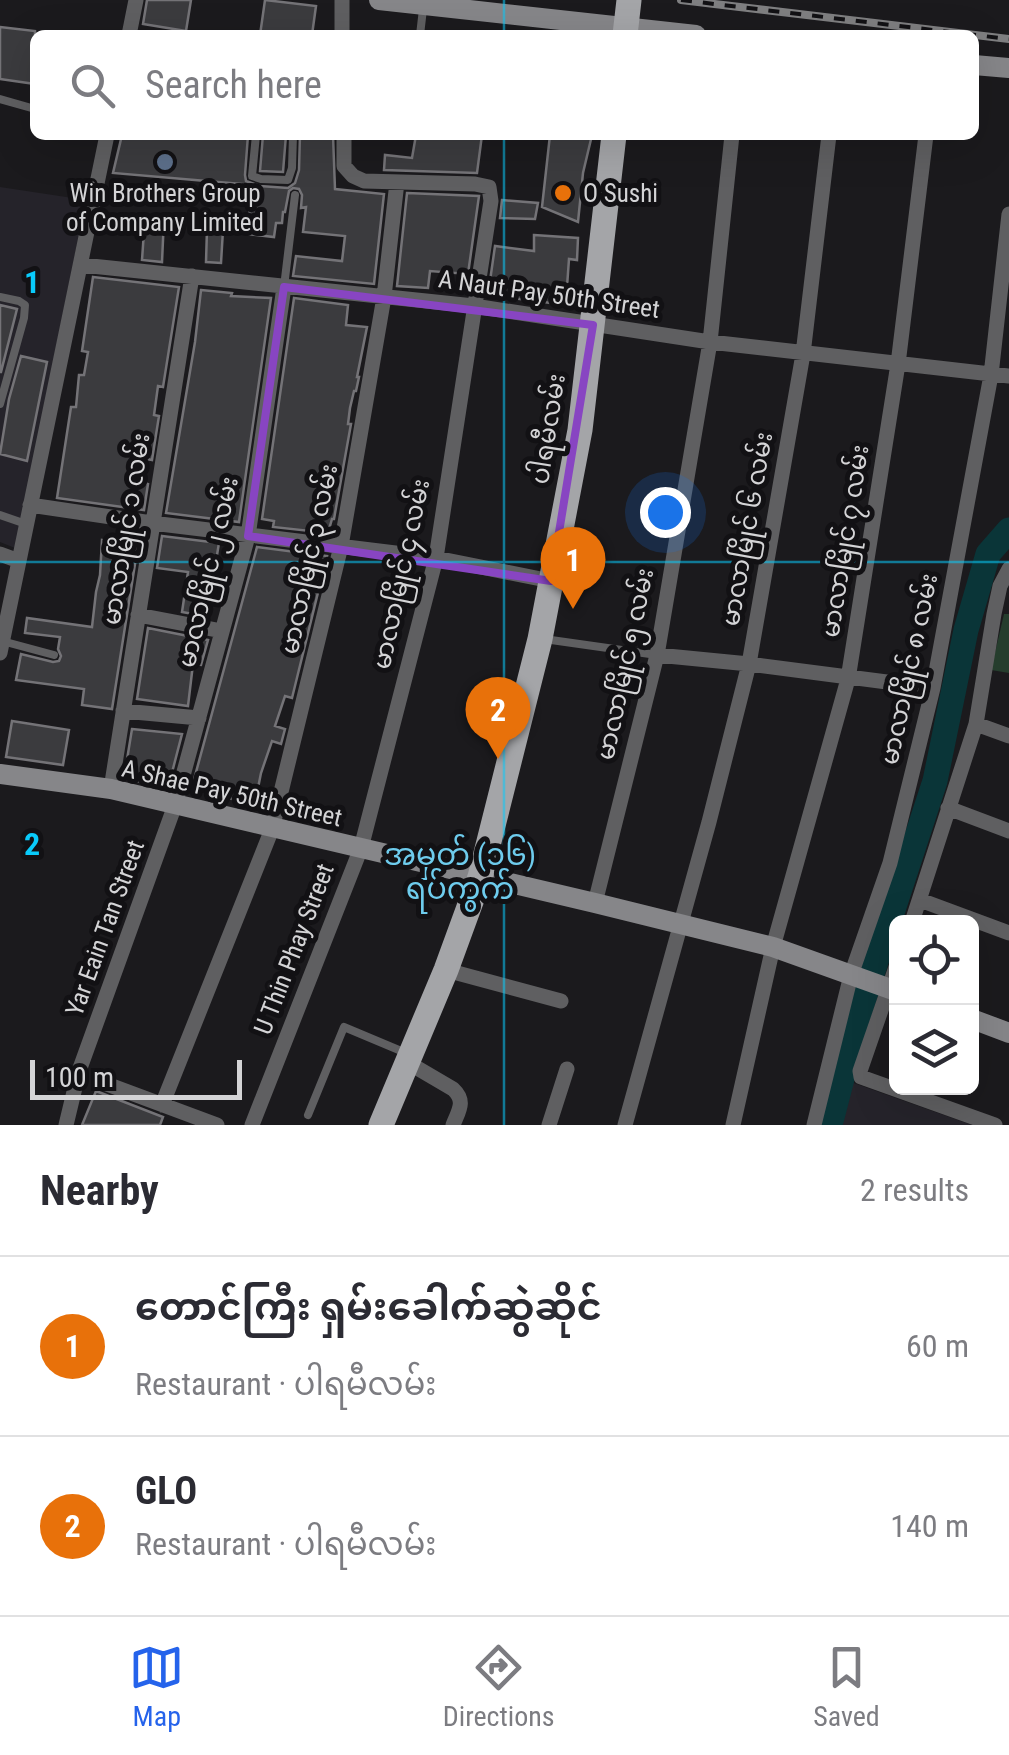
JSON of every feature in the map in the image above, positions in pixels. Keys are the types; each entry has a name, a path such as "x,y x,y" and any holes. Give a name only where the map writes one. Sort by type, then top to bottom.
{"main road":[{"path":"625,30 628,0"},
{"name":"ပါရမီလမ်း","path":"381,1125 446,970 480,876 540,639 580,430 613,140"}],"street":[{"path":"130,30 136,0"},
{"path":"342,0 342,30"},
{"path":"380,0 618,30"},
{"path":"979,65 1009,68"},
{"path":"2,638 106,140"},
{"path":"344,140 344,166 353,176 364,181 397,182"},
{"name":"မာလာမြိုင် ၅ လမ်း","path":"594,903 657,655 710,342 731,140"},
{"name":"မာလာမြိုင် ၆ လမ်း","path":"625,1125 749,664 803,354 828,140"},
{"name":"မာလာမြိုင် ၇ လမ်း","path":"733,1125 773,947 848,678 898,364 925,140"},
{"name":"မာလာမြိုင် ၃ လမ်း","path":"170,1113 272,829 341,546 384,297 397,182"},
{"name":"မာလာမြိုင် ၄ လမ်း","path":"361,848 436,558 491,201 489,187 475,184 397,182"},
{"name":"မာလာမြိုင် ၈ လမ်း","path":"814,1125 854,976 890,863 933,688 991,375 1009,214"},
{"name":"A Naut Pay 50th Street","path":"82,265 474,306 710,342 1009,376"},
{"name":"မာလာမြိုင် ၁ လမ်း","path":"111,790 192,276"},
{"name":"မာလာမြိုင် ၂ လမ်း","path":"175,805 248,536 284,287"},
{"path":"30,505 436,558 551,581"},
{"path":"0,554 19,561"},
{"path":"915,915 976,724 994,614 1009,568"},
{"path":"138,615 222,631"},
{"path":"657,655 933,688"},
{"path":"123,711 199,718"},
{"path":"976,724 1009,736"},
{"name":"A Shae Pay 50th Street","path":"0,774 111,790 594,903 773,947 889,989"},
{"name":"Yar Eain Tan Street","path":"66,1125 79,1072 175,805"},
{"path":"948,808 1009,831"},
{"name":"U Thin Phay Street","path":"252,1125 361,848"},
{"path":"920,900 1009,933"},
{"path":"446,970 560,1000"},
{"path":"889,992 861,1077 996,1125"},
{"path":"979,1022 1009,1033"},
{"path":"408,1058 459,1095 461,1103 454,1125"},
{"path":"549,1125 567,1069"},
{"path":"104,1083 170,1113 218,1125"}],"lane":[{"path":"421,30 424,4"},
{"path":"0,99 30,108"},
{"path":"256,140 252,176 288,180 293,140"},
{"path":"284,287 295,196"},
{"path":"0,297 25,305 0,404"},
{"path":"0,514 26,524"},
{"path":"2,638 54,655"},
{"path":"540,639 657,655"},
{"path":"308,1115 344,1027 408,1058"}],"highlighted area":[{"path":"284,287 593,325 551,581 248,536"}],"shaded area":[{"path":"0,187 86,200 15,548 0,542"},
{"path":"848,1081 972,1125 839,1125"}],"green space":[{"path":"1004,614 1009,614 1009,673 991,670"}],"building":[{"path":"147,0 191,0 186,30 143,24"},
{"path":"265,0 316,6 313,30 261,30"},
{"path":"0,27 30,30 30,83 0,79"},
{"path":"121,140 248,140 246,181 288,188 295,183 299,170 300,140 333,140 335,189 384,194 374,284 293,276 296,256 342,261 345,236 303,232 306,207 301,208 299,189 289,191 282,223 276,223 274,237 247,234 252,185 113,173"},
{"path":"263,140 286,140 283,172 260,171"},
{"path":"415,140 481,140 477,173 384,170 385,155 412,158"},
{"path":"549,140 591,140 578,222 542,207"},
{"path":"407,193 479,196 468,274 430,271 428,288 397,286"},
{"path":"502,200 538,203 535,219 500,218"},
{"path":"145,217 164,218 162,262 142,260"},
{"path":"207,229 223,230 221,263 206,262"},
{"path":"534,235 578,238 577,260 569,259 567,287 576,288 575,306 488,295 495,246 534,251"},
{"path":"93,277 179,287 163,387 158,386 154,415 159,416 152,460 147,459 142,482 148,484 144,510 57,498 71,407 76,407 79,375 84,375 88,352 82,351"},
{"path":"201,290 271,298 239,522 166,513"},
{"path":"294,298 348,305 346,325 367,327 350,408 351,424 334,519 328,533 273,527 274,521 262,519"},
{"path":"0,305 17,309 1,372 0,372"},
{"path":"21,356 47,362 27,461 0,454"},
{"path":"162,536 219,543 204,616 182,612 188,572 157,568"},
{"path":"102,540 138,545 112,709 82,705 84,689 16,680 21,654 53,662 61,656 60,637 25,633 27,618 92,627"},
{"path":"257,547 327,556 292,698 285,696 275,726 285,729 281,744 272,741 261,773 258,788 265,790 259,807 192,787"},
{"path":"148,628 208,640 201,665 193,664 188,706 137,699"},
{"path":"12,721 69,730 63,765 6,757"},
{"path":"132,729 182,734 168,788 124,778"},
{"path":"96,1091 163,1117 160,1125 82,1125"}],"waterway":[{"path":"830,1125 858,1017 935,781 966,630 988,554 1009,530"}],"railway":[{"path":"681,0 933,30"},
{"path":"979,35 1009,39"}],"place":[{"name":"Win Brothers Group of Company Limited","path":"165,162"},
{"name":"O Sushi","path":"563,193"},
{"name":"တောင်ကြီး ရှမ်းခေါက်ဆွဲဆိုင်","path":"573,609"},
{"name":"GLO","path":"498,759"}],"district":[{"name":"အမှတ် (၁၆) ရပ်ကွက်","path":"460,871"}]}
